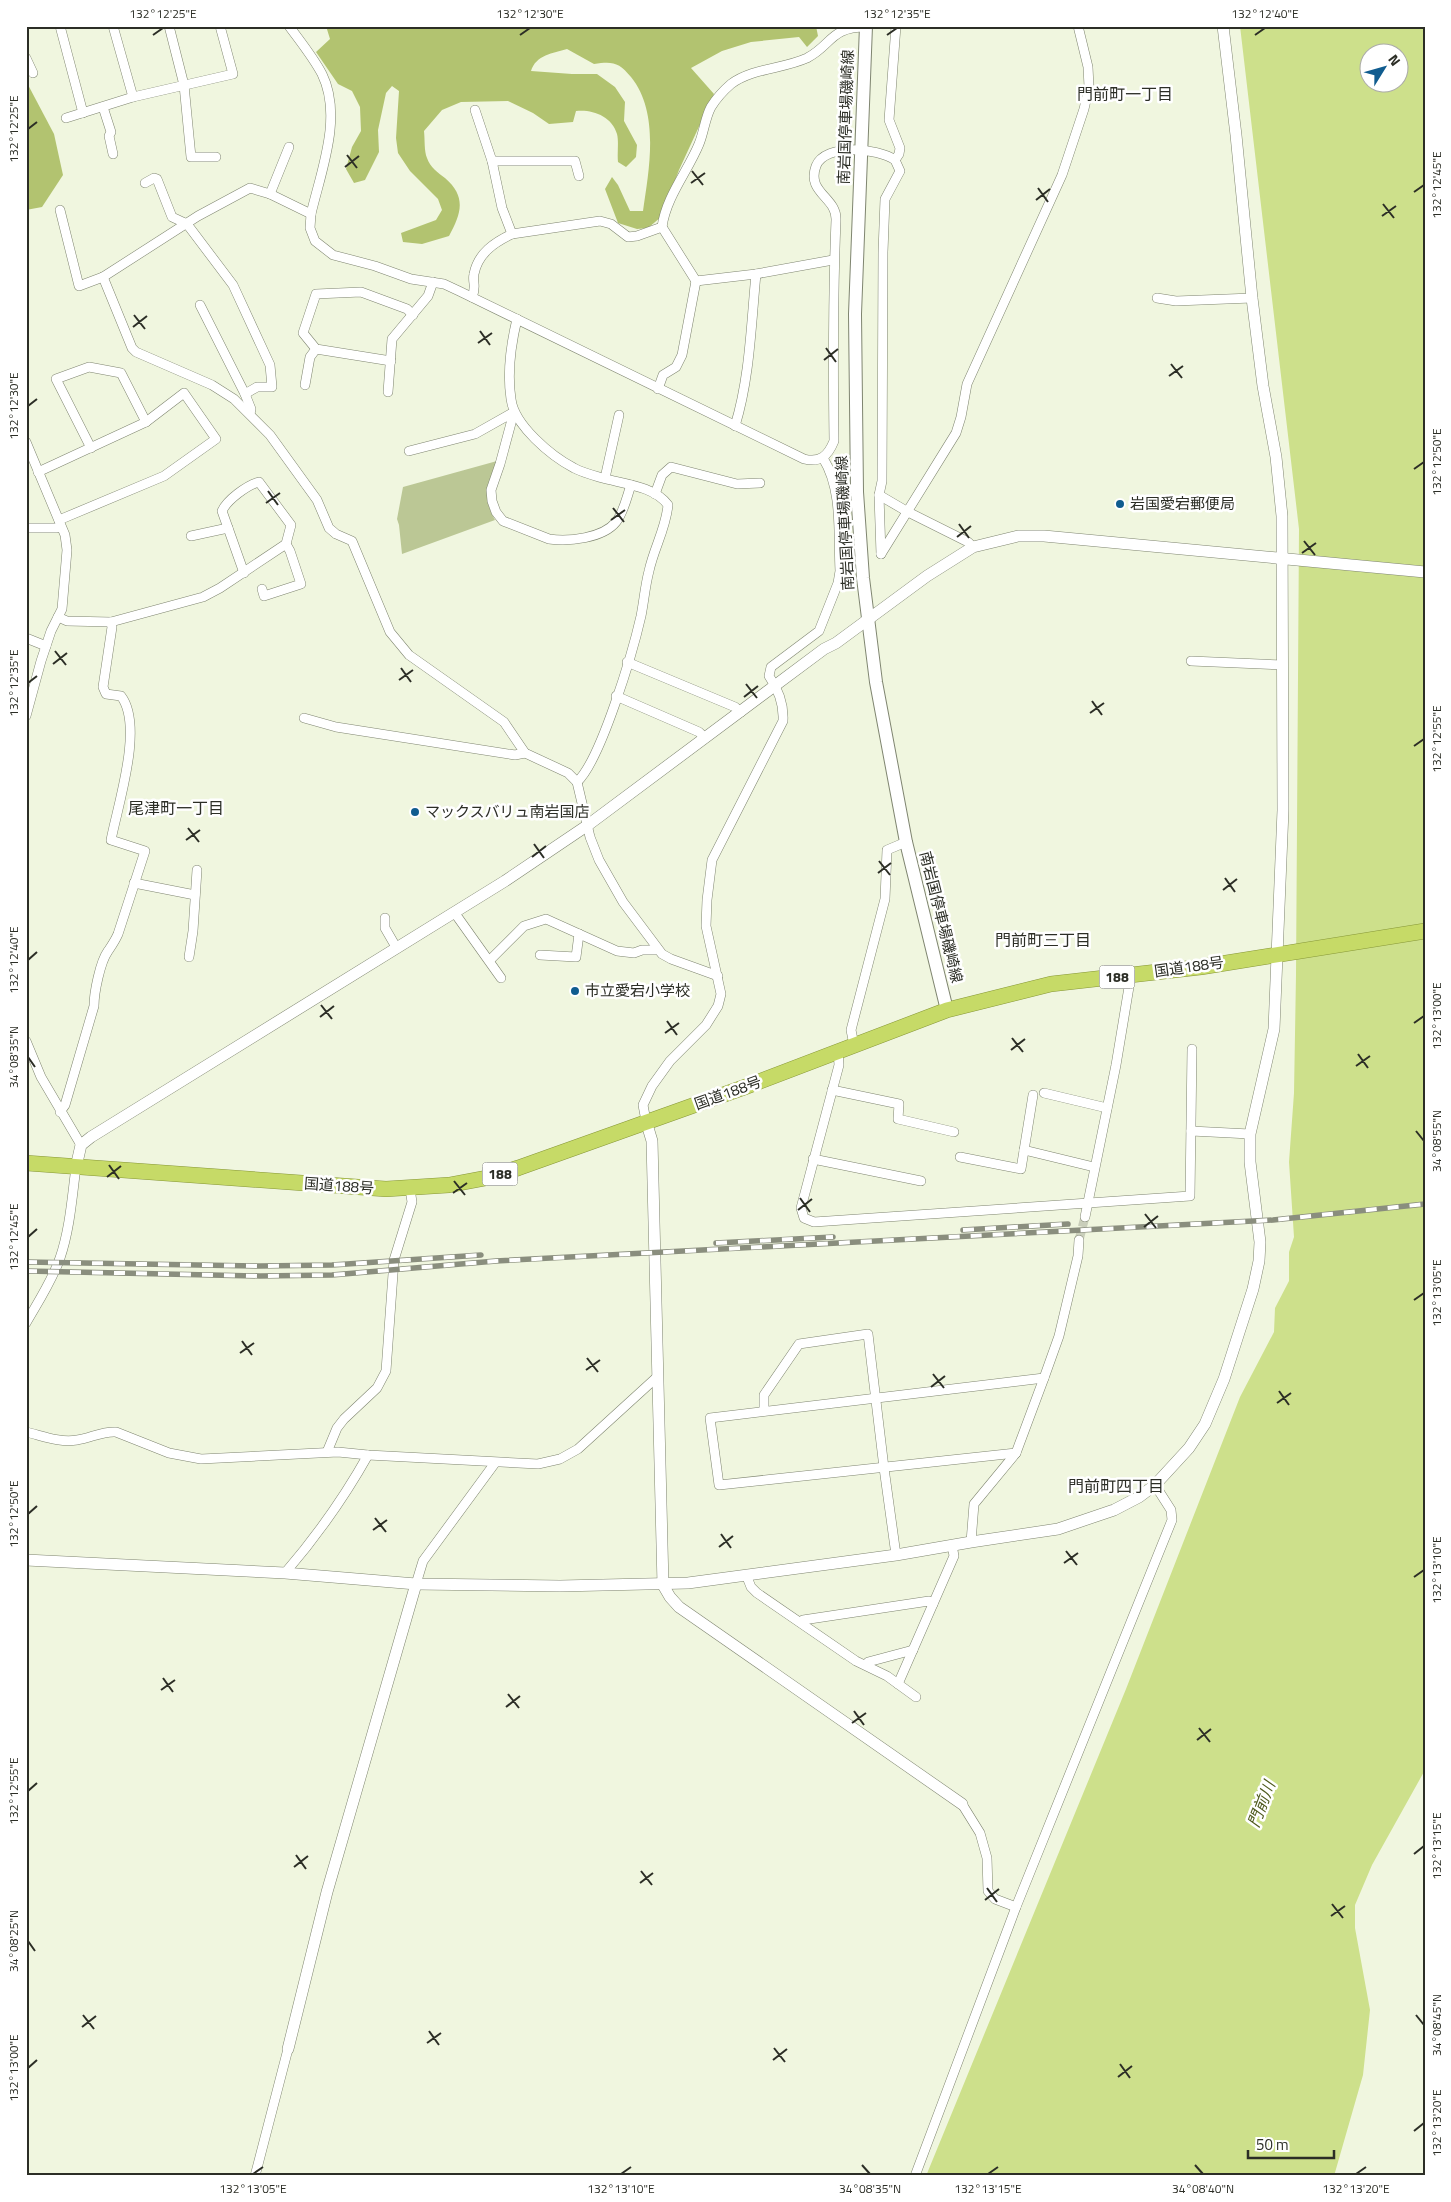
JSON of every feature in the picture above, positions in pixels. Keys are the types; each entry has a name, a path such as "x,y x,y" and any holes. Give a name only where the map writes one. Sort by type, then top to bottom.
{"highway":[{"name":"国道188号","path":"26,1163 386,1189 410,1189 449,1185 486,1178 745,1087 947,1010 1051,984 1131,975 1425,931"}],"main road":[{"name":"南岩国停車場磯崎線","path":"866,27 855,314 857,492 863,578 876,682 906,842 947,1010"}],"street":[{"path":"60,26 83,113"},
{"path":"114,26 133,98"},
{"path":"169,26 184,85 191,157 216,157"},
{"path":"66,118 133,98 233,74 220,26"},
{"path":"289,26 322,74 328,90 332,117 311,214 310,228 315,241 333,255 376,266 411,279 444,284 658,389 804,459 814,462 823,458 830,450 834,441 833,260 836,216 830,202 816,189 814,175 816,165 822,157 831,152 880,152 895,160 900,171 886,199 882,252 882,481 879,495 881,554 956,433 967,384 1062,175 1089,88 1088,67 1078,26"},
{"path":"895,160 900,154 900,148 889,120 896,26"},
{"path":"26,1560 285,1573 416,1584 663,1585 747,1577 1058,1529 1087,1521 1114,1510 1155,1485 1185,1454 1206,1424 1224,1379 1253,1289 1259,1261 1260,1242 1250,1162 1250,1134 1274,1029 1283,953 1282,665 1286,560 1276,457 1263,386 1252,298 1236,134 1222,26"},
{"path":"658,389 663,375 676,367 682,355 696,281 662,227 670,202 688,170 700,142 710,108 733,83 806,58 833,36 852,27 866,27"},
{"path":"26,58 34,73"},
{"path":"103,107 111,132 109,136 112,154"},
{"path":"475,110 492,161 497,193 512,234"},
{"path":"270,194 289,147"},
{"path":"492,161 575,161 579,176"},
{"path":"144,183 154,178 157,179 172,217 187,224 233,286 270,365 272,387 258,387 245,394"},
{"path":"60,210 79,286 104,277 198,216 250,188 270,194 311,214"},
{"path":"472,297 476,287 474,275 486,250 512,234 600,221 611,224 628,237 637,236 662,227"},
{"path":"696,281 756,274 833,260"},
{"path":"735,426 748,366 756,274"},
{"path":"104,277 132,348 136,352 212,385 234,399 270,435 317,500 329,528 336,534 352,541 390,632 397,643 428,669 504,722 525,753 568,773 577,782 599,860 610,883 657,948 671,959 718,976"},
{"path":"388,392 392,339 428,296 433,282"},
{"path":"391,361 316,349 303,333 316,294 361,292 406,308 414,315"},
{"path":"1157,298 1176,301 1252,298"},
{"path":"200,305 245,394 251,409 250,414"},
{"path":"517,319 510,366 511,400 514,412 526,428 549,452 574,469 631,485 655,494 664,499 668,505 667,518 649,571 641,616 616,696 596,753 585,774 577,782"},
{"path":"305,385 310,357 316,349"},
{"path":"92,448 56,379 90,367 121,373 146,422"},
{"path":"26,528 56,528 60,524 164,476 216,438 184,393 146,422 38,472"},
{"path":"409,452 475,434 514,412"},
{"path":"514,412 491,490 496,512 503,521 549,539 557,540 593,536 608,529 617,521 631,485"},
{"path":"606,478 619,415"},
{"path":"26,442 60,524 67,550 62,609 46,646 26,716"},
{"path":"823,458 830,468 836,487 840,571 838,582 818,631 771,667 769,676 776,686 784,709 783,721 712,860 706,926 721,994 718,1006 706,1025 670,1061 652,1086 642,1105 652,1141 663,1585 679,1607 962,1804 980,1833 987,1858 988,1891 995,1899 1016,1907"},
{"path":"655,494 662,475 671,467 737,484 760,483"},
{"path":"58,617 67,621 111,622 203,597 244,573 286,544 291,525 259,482 252,484 225,506 222,511 244,573"},
{"path":"879,495 968,542 973,547"},
{"path":"191,536 228,528"},
{"path":"26,1323 46,1289 60,1258 68,1224 81,1145 396,946 505,881 588,825 776,686 824,648 836,643 927,576 973,547 1018,536 1044,536 1425,572"},
{"path":"262,589 264,596 301,584 286,544"},
{"path":"60,1112 65,1105 94,1006 94,991 107,952 113,947 145,850 111,840 131,742 131,724 126,702 121,696 106,694 102,687 111,622"},
{"path":"26,638 46,646"},
{"path":"1191,661 1282,665"},
{"path":"627,662 735,707 741,712"},
{"path":"616,696 699,732 705,738"},
{"path":"304,718 336,727 515,755 525,753"},
{"path":"854,1045 851,1030 885,899 887,850 906,842"},
{"path":"189,957 193,931 197,870"},
{"path":"134,883 195,895"},
{"path":"454,912 502,978"},
{"path":"384,918 385,928 396,946"},
{"path":"490,960 524,926 546,919 617,951 634,953 642,950 655,950 657,948"},
{"path":"540,955 576,957 579,934"},
{"path":"1085,1217 1116,1065 1131,975"},
{"path":"26,1041 41,1076 60,1112 81,1145"},
{"path":"838,1051 839,1065 801,1208 804,1218 814,1222 1190,1196 1192,1049"},
{"path":"832,1090 899,1104 898,1119 954,1132"},
{"path":"1044,1093 1107,1108"},
{"path":"960,1157 1021,1169 1034,1095"},
{"path":"1191,1131 1250,1134"},
{"path":"1024,1150 1094,1166"},
{"path":"813,1159 921,1181"},
{"path":"327,1452 341,1423 377,1388 386,1371 394,1260 412,1202 410,1189"},
{"path":"971,1542 974,1504 1016,1452 1044,1378 1059,1336 1080,1240"},
{"path":"764,1411 764,1395 799,1344 868,1334 896,1555"},
{"path":"26,1432 65,1441 116,1432 168,1453 201,1459 327,1452 538,1464 560,1459 578,1449 657,1377"},
{"path":"1016,1452 719,1485 710,1418 1044,1378"},
{"path":"285,1573 303,1553 356,1476 368,1455"},
{"path":"256,2176 327,1892 423,1561 495,1463"},
{"path":"915,2176 1016,1907 1172,1520 1171,1510 1164,1496 1155,1485"},
{"path":"898,1684 954,1556 952,1545"},
{"path":"747,1577 757,1593 866,1666 887,1676 916,1697"},
{"path":"800,1622 803,1620 929,1602 933,1604"},
{"path":"866,1666 868,1662 913,1650"}],"shaded area":[{"path":"326,26 816,26 818,36 807,47 799,37 751,42 722,51 691,68 714,94 679,170 661,217 648,228 637,229 618,223 605,189 612,177 618,185 630,211 643,211 648,177 649,124 646,107 640,91 623,68 610,63 594,64 567,49 541,58 531,71 597,74 615,87 625,102 624,121 637,145 636,157 626,167 618,162 618,137 614,128 606,118 595,113 576,111 573,122 549,124 533,113 508,101 461,102 442,110 424,131 425,152 434,170 445,178 457,192 460,206 459,213 449,236 422,244 403,242 401,233 436,220 442,210 438,199 410,171 398,153 396,138 399,91 392,86 386,93 378,130 379,152 365,180 354,183 346,169 352,147 361,131 360,107 352,91 338,84 316,52 330,39"},
{"path":"26,81 54,134 63,175 42,207 26,210"},
{"path":"497,461 487,491 488,504 495,520 402,554 397,519 403,487"}],"water":[{"name":"門前川","path":"1240,26 1425,26 1425,1770 1372,1865 1355,1905 1355,1928 1370,2010 1363,2075 1334,2176 926,2176 1126,1689 1240,1397 1274,1332 1275,1308 1289,1281 1289,1252 1294,1237 1289,1162 1294,1093 1299,529"}],"tunnel":[{"path":"1079,1240 1085,1217"}],"railway":[{"path":"26,1271 260,1276 332,1275 496,1261 1273,1220 1425,1204"},
{"path":"963,1230 1068,1224"},
{"path":"716,1243 833,1237"},
{"path":"26,1262 260,1266 332,1265 481,1255"}],"place":[{"name":"岩国愛宕郵便局","path":"1120,504"},
{"name":"マックスバリュ南岩国店","path":"415,812"},
{"name":"市立愛宕小学校","path":"575,991"}],"district":[{"name":"門前町一丁目","path":"1125,94"},
{"name":"尾津町一丁目","path":"176,808"},
{"name":"門前町三丁目","path":"1043,940"},
{"name":"門前町四丁目","path":"1116,1486"}]}
